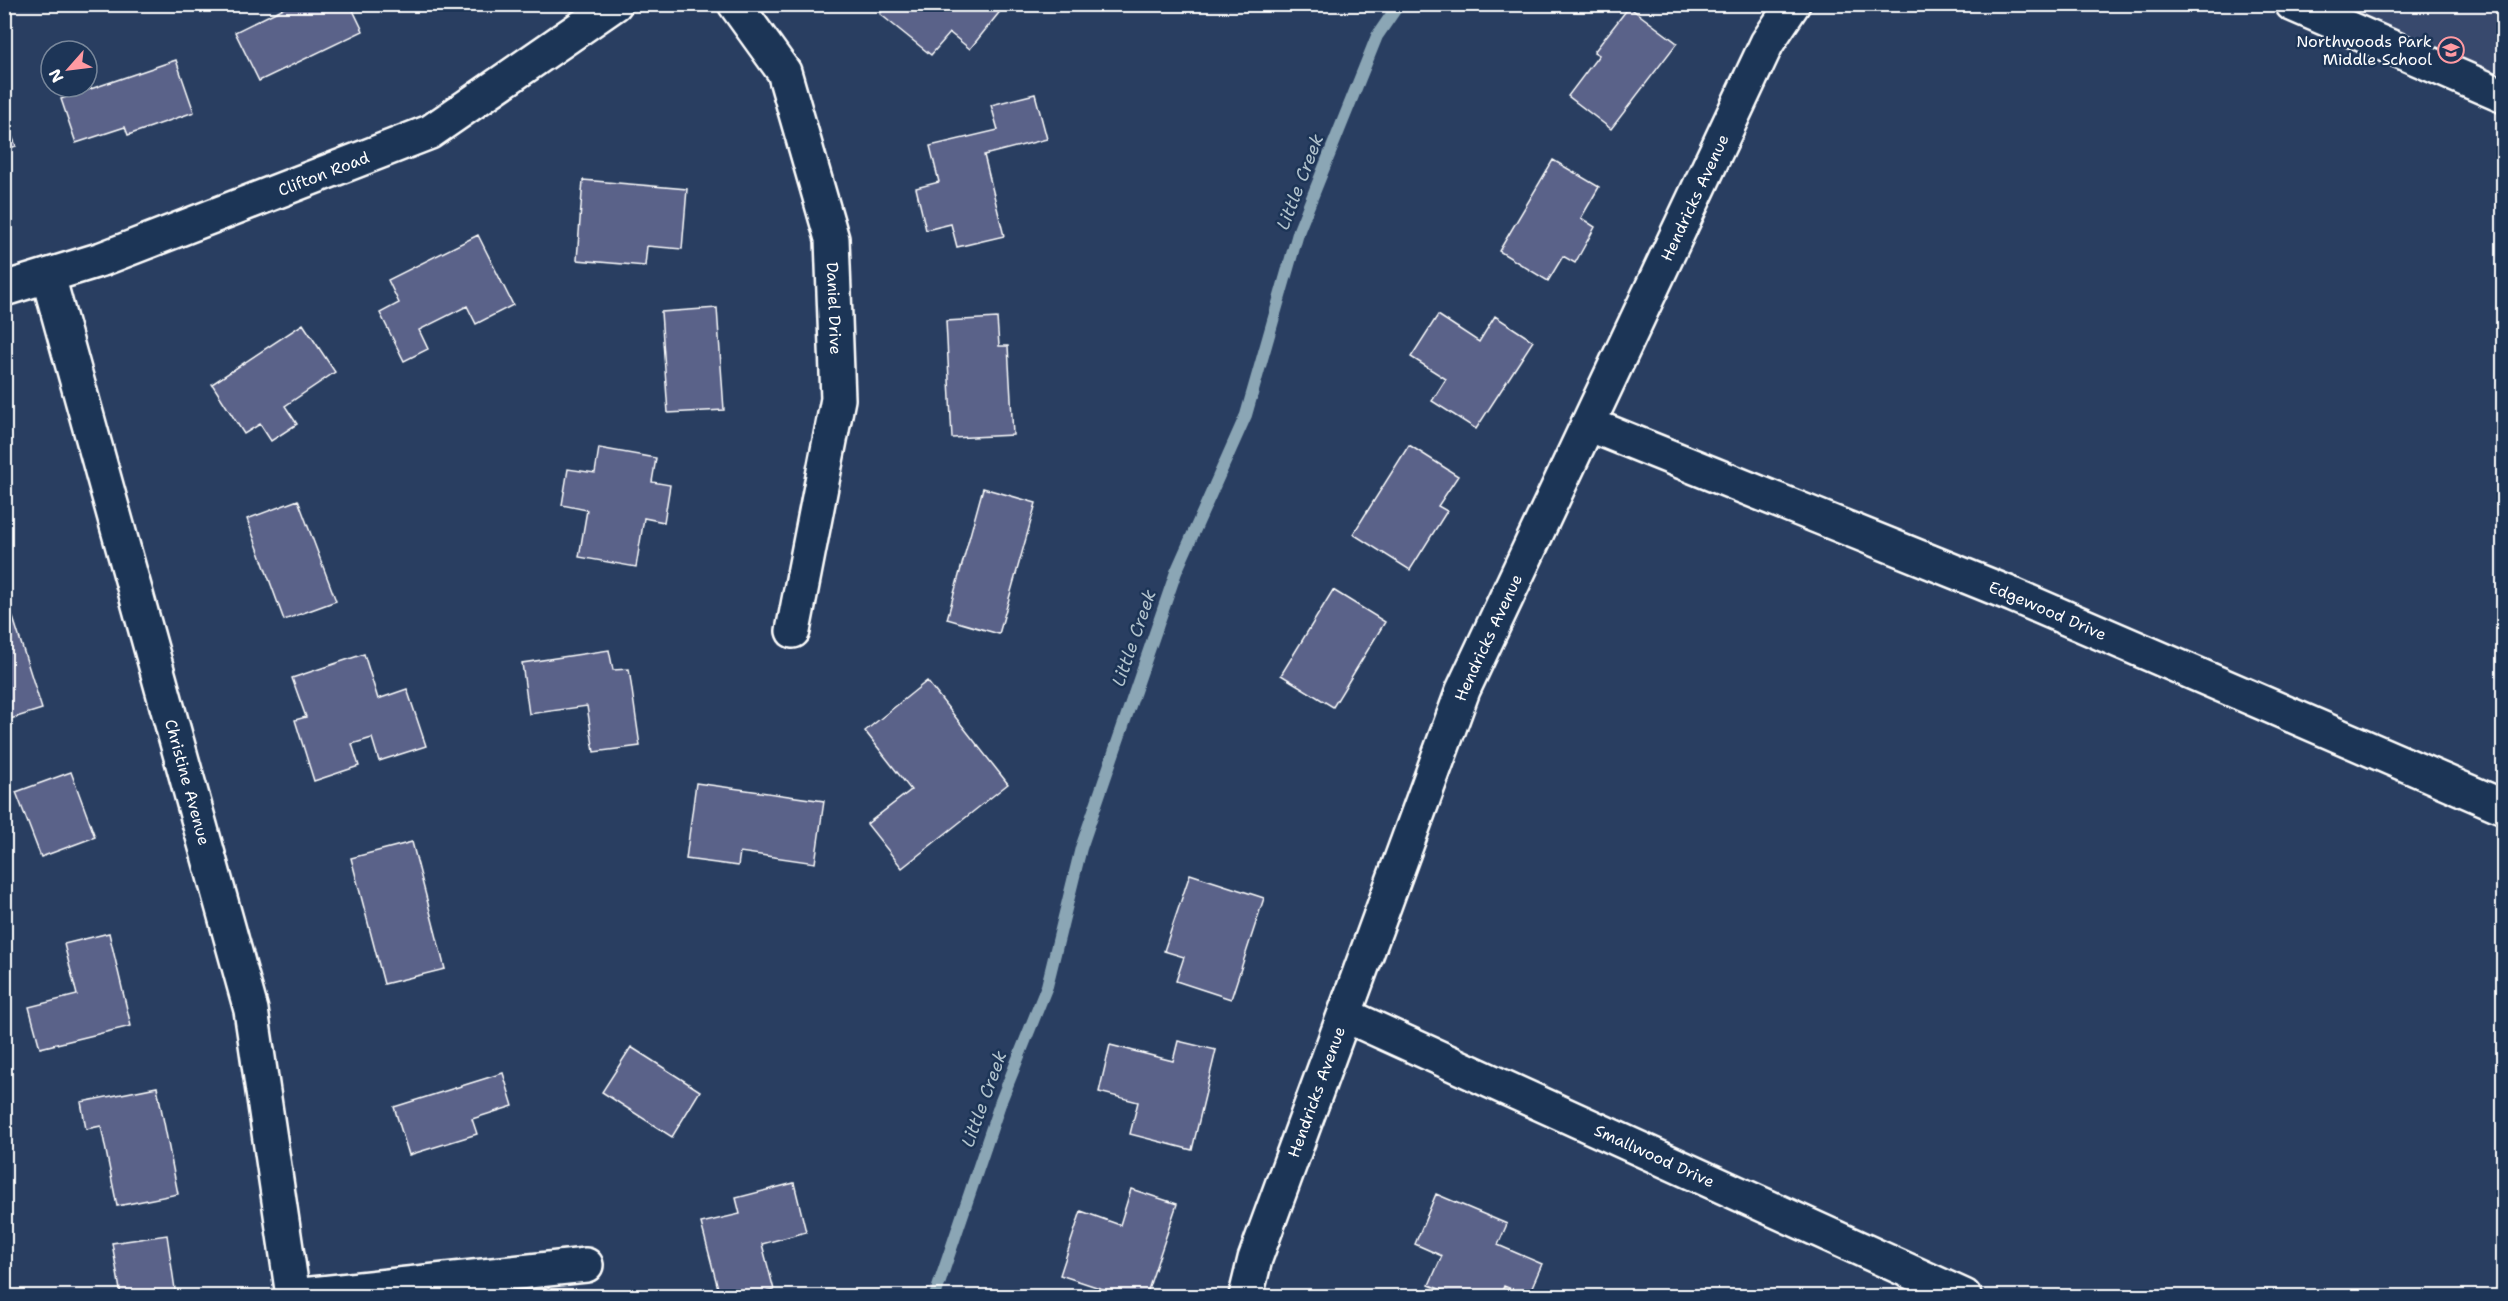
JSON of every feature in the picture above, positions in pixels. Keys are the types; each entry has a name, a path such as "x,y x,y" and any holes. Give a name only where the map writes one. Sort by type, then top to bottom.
{"street":[{"name":"Clifton Road","path":"4,289 102,259 430,132 615,4"},
{"name":"Daniel Drive","path":"735,4 784,72 832,239 838,399 793,631"},
{"name":"Hendricks Avenue","path":"1246,1296 1255,1259 1463,690 1767,44 1793,4"},
{"path":"2292,4 2504,96"},
{"name":"Christine Avenue","path":"48,276 251,1010 293,1296"},
{"name":"Edgewood Drive","path":"1588,424 2013,595 2504,807"},
{"name":"Smallwood Drive","path":"1345,1015 1964,1296"},
{"path":"293,1296 586,1265"}],"shaded area":[{"name":"Northwoods Park Middle School","path":"2292,5 2503,5 2503,96"}],"building":[{"path":"292,4 350,4 363,31 259,81 235,32"},
{"path":"888,4 1006,4 970,49 950,33 931,55 880,14"},
{"path":"1629,7 1677,43 1611,129 1568,96 1599,55 1594,52"},
{"path":"176,60 194,112 128,135 125,127 76,143 61,99 99,99 99,86"},
{"path":"1035,94 1047,139 984,155 1004,236 957,247 951,224 926,230 916,188 939,182 930,146 998,130 991,105"},
{"path":"4,116 16,146 4,150"},
{"path":"1553,160 1599,187 1581,218 1595,227 1575,263 1563,256 1548,281 1499,251"},
{"path":"583,180 687,189 682,249 647,246 645,266 577,260"},
{"path":"478,235 513,305 476,324 467,306 419,330 428,349 404,361 380,313 399,303 388,280"},
{"path":"717,308 724,410 668,413 661,312"},
{"path":"1438,315 1479,342 1495,316 1533,341 1476,429 1432,401 1446,379 1411,357"},
{"path":"997,318 999,346 1008,346 1013,435 952,438 946,321"},
{"path":"303,324 335,372 285,406 297,424 271,441 260,424 244,434 212,384"},
{"path":"1409,445 1458,476 1438,506 1447,511 1410,570 1353,534"},
{"path":"599,448 656,458 652,482 670,485 664,522 644,518 636,567 579,557 587,510 562,505 568,469 595,473"},
{"path":"983,488 1036,503 999,634 947,619"},
{"path":"298,500 336,601 284,620 247,519"},
{"path":"1333,590 1385,622 1333,707 1281,675"},
{"path":"10,608 42,709 4,721 4,610"},
{"path":"609,650 613,670 629,669 640,746 594,752 587,706 529,714 522,663"},
{"path":"364,654 378,699 407,689 426,746 379,761 372,738 352,744 359,766 314,781 295,720 306,717 292,678"},
{"path":"927,681 1008,784 902,868 867,824 911,790 865,731"},
{"path":"71,772 95,837 41,857 16,792"},
{"path":"696,783 824,801 815,863 740,852 738,866 686,859"},
{"path":"412,842 445,969 384,984 351,858"},
{"path":"1190,874 1264,898 1231,999 1176,981 1184,957 1164,951"},
{"path":"109,933 131,1026 40,1048 29,1007 77,995 64,944"},
{"path":"1178,1041 1216,1050 1192,1150 1130,1134 1138,1102 1099,1092 1110,1045 1173,1061"},
{"path":"631,1047 700,1091 672,1137 602,1092"},
{"path":"503,1073 513,1106 472,1119 477,1134 409,1155 394,1107"},
{"path":"157,1087 178,1194 117,1206 101,1126 86,1129 81,1102"},
{"path":"794,1183 806,1232 762,1244 774,1290 749,1296 720,1296 701,1223 740,1214 736,1198"},
{"path":"1131,1189 1177,1204 1146,1296 1124,1296 1060,1275 1081,1211 1120,1225"},
{"path":"1436,1194 1507,1224 1498,1245 1542,1264 1528,1296 1504,1286 1500,1296 1457,1296 1429,1285 1442,1256 1415,1244"},
{"path":"167,1235 176,1296 121,1296 112,1243"}],"waterway":[{"name":"Little Creek","path":"935,1296 1001,1101 1047,986 1081,848 1176,572 1246,415 1299,230 1377,36 1399,4"}],"place":[{"name":"Northwoods Park Middle School","path":"2451,50"}]}
